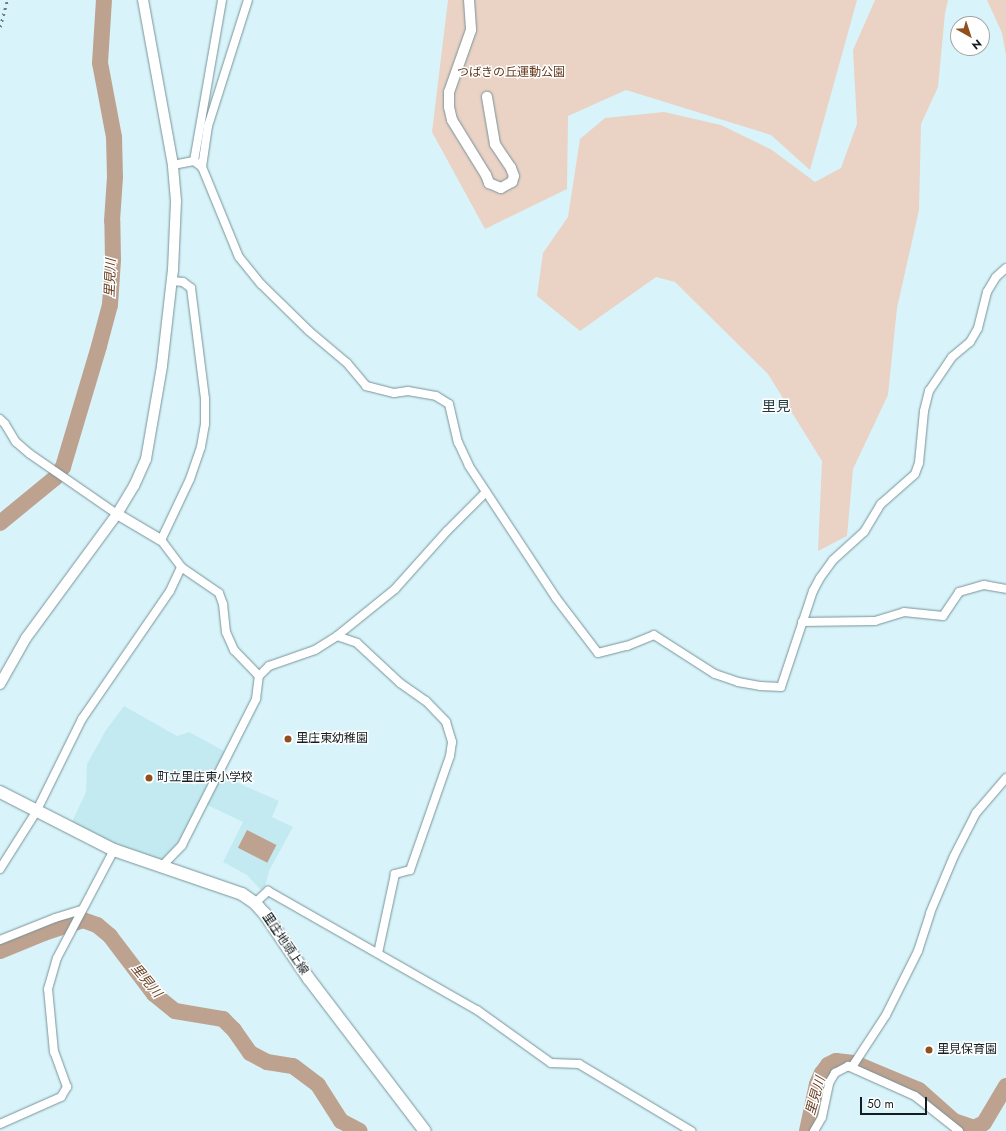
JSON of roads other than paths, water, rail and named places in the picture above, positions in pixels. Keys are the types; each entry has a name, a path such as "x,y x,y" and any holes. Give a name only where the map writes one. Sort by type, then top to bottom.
{"main road":[{"name":"里庄地頭上線","path":"0,792 36,812 114,850 242,894 255,903 266,914 309,979 425,1131"}],"street":[{"path":"0,684 26,638 117,514 134,486 146,459 162,366 172,281 176,201 173,165 143,0"},
{"path":"194,161 222,0"},
{"path":"248,0 208,126 202,166 239,257 261,284 309,331 348,363 366,386 394,393 408,391 436,396 449,404 461,452 556,598 598,653 627,646 654,635 715,674 738,682 781,687 813,591 820,578 833,560 864,532 881,504 915,474 919,463 924,411 929,391 952,357 970,342 978,328 987,292 996,277 1006,268"},
{"path":"469,0 471,30 449,92 449,107 452,120 489,183 501,188 512,182 514,176 511,168 495,144 487,97"},
{"path":"173,165 194,161 202,166"},
{"path":"161,540 190,479 201,447 205,424 205,400 191,288 183,282 172,281"},
{"path":"0,420 5,424 16,442 30,454 117,514 161,540 181,567 219,593 226,632 234,650 259,676"},
{"path":"162,866 182,845 256,699 259,676 269,666 315,650 337,636 395,589 447,531 486,492"},
{"path":"0,869 36,812 82,719 170,591 181,567"},
{"path":"802,622 875,621 904,612 943,616 959,592 984,585 1006,589"},
{"path":"337,636 357,643 400,683 426,701 446,722 452,742 450,756 410,870 395,874 378,953"},
{"path":"852,1067 886,1015 918,951 930,914 954,856 976,813 1006,778"},
{"path":"0,1124 61,1097 67,1087 54,1052 48,990 57,958 114,850"},
{"path":"255,903 268,891 348,938 378,953 412,975 477,1010 551,1063 579,1064 690,1131"},
{"path":"0,940 55,918 81,911"},
{"path":"814,1131 822,1117 829,1083 835,1073 848,1066 916,1096 959,1131"}],"waterway":[{"name":"里見川","path":"0,523 55,478 63,467 110,305 113,260 112,221 115,177 114,137 100,63 104,0"},
{"name":"里見川","path":"0,951 44,933 83,920 97,925 110,936 154,994 175,1011 223,1019 234,1030 250,1053 267,1062 293,1066 318,1085 341,1121 360,1131"},
{"name":"里見川","path":"807,1131 817,1084 828,1065 836,1061 854,1063 919,1090 954,1121 974,1128 984,1123 1006,1086"}],"railway":[{"path":"0,27 7,0"}],"place":[{"name":"里庄東幼稚園","path":"288,739"},
{"name":"町立里庄東小学校","path":"149,778"},
{"name":"里見保育園","path":"929,1050"}],"district":[{"name":"里見","path":"776,406"}],"park label":[{"name":"つばきの丘運動公園","path":"511,73"}]}
